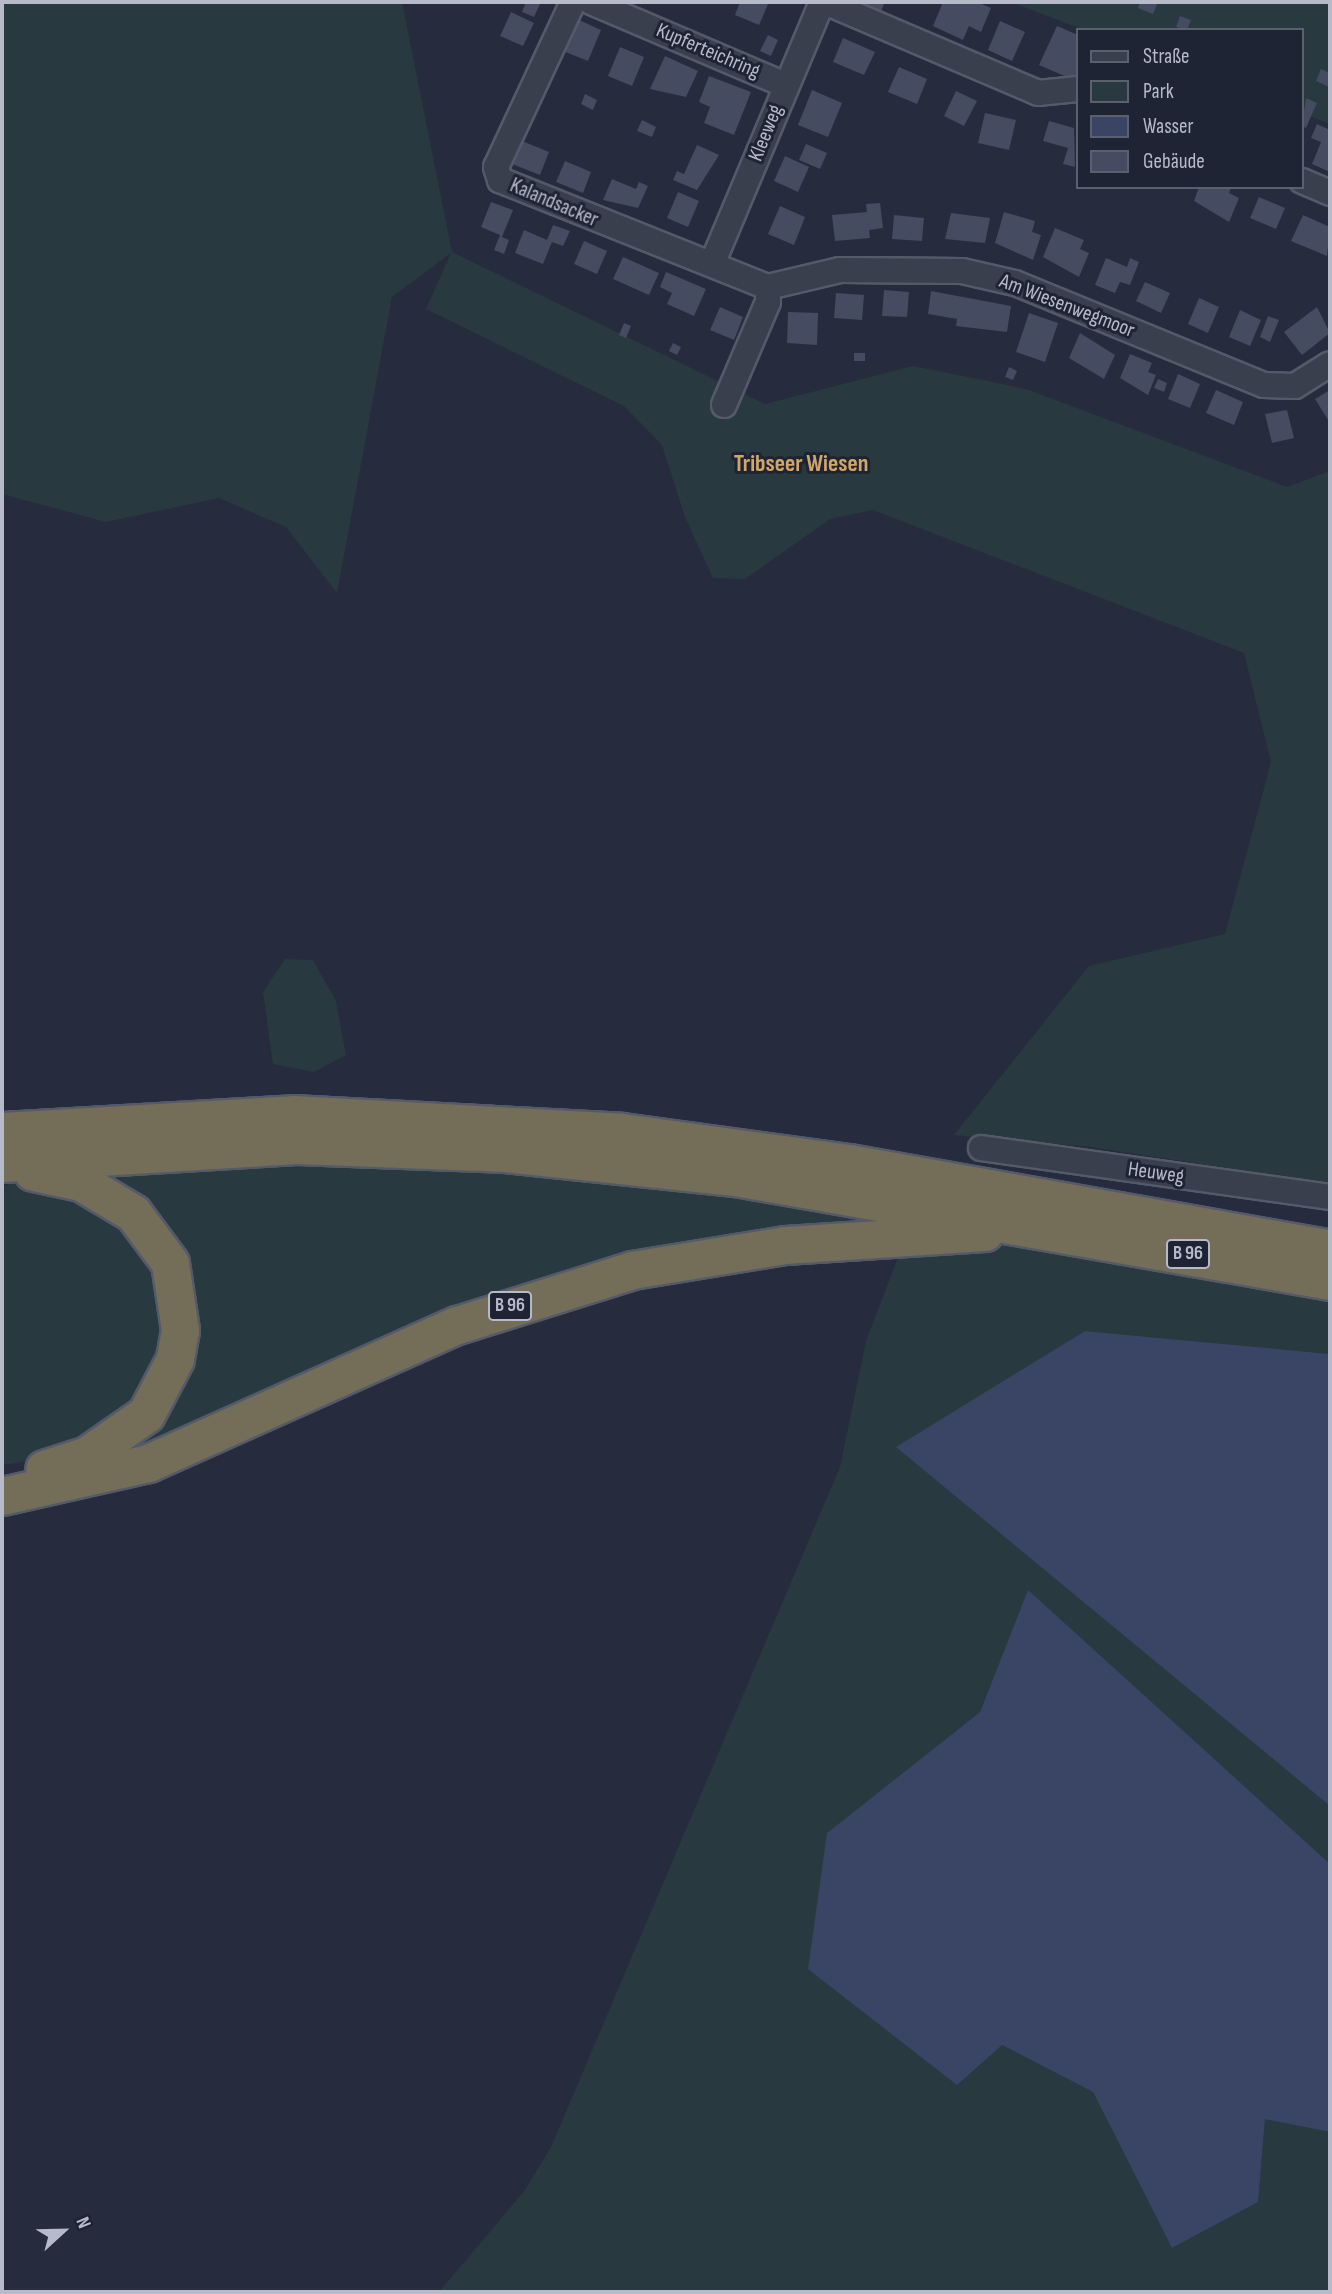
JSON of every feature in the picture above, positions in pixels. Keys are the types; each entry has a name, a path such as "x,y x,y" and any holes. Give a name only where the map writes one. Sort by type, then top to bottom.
{"highway":[{"path":"2,1114 89,1123"},
{"name":"B 96","path":"2,1131 89,1123 306,1114 622,1132 849,1163 1330,1249"},
{"name":"B 96","path":"2,1164 296,1145 505,1153 736,1177 1047,1228 1330,1281"},
{"name":"B 96","path":"2,1164 81,1182 133,1213 170,1263 180,1330 162,1389 117,1438 76,1460 2,1472"},
{"name":"B 96","path":"2,1496 148,1463 457,1325 632,1270 785,1245 1047,1228"}],"street":[{"name":"Kalandsacker","path":"573,2 496,167 500,180 712,264"},
{"name":"Kupferteichring","path":"591,2 786,85"},
{"name":"Kleeweg","path":"712,264 786,85 824,2"},
{"path":"824,2 1038,93 1076,89"},
{"path":"1304,182 1330,193"},
{"path":"712,264 768,287 768,302 724,405"},
{"name":"Am Wiesenwegmoor","path":"768,287 840,270 962,271 1015,283 1264,385 1295,386 1330,364"},
{"name":"Heuweg","path":"981,1148 1330,1197"}],"green space":[{"path":"2,2 402,2 452,252 765,404 913,366 1026,389 1287,487 1330,471 1330,1184 1091,1147 954,1135 1089,966 1225,934 1271,762 1244,653 873,510 830,519 745,579 713,578 685,517 662,445 624,406 426,309 451,253 392,297 337,593 286,527 219,498 106,522 2,494"},
{"path":"1011,2 1330,2 1330,124 1304,114 1304,28 1079,28"},
{"path":"285,959 313,960 336,1001 346,1055 314,1072 273,1064 263,992"},
{"path":"367,1164 636,1183 940,1228 752,1240 145,1453 2,1480 125,1445 190,1306 91,1175"},
{"path":"27,1182 117,1206 174,1305 144,1404 57,1457 2,1465 2,1185"},
{"path":"1047,1228 1330,1281 1330,1354 1085,1331 897,1447 1330,1806 1330,1864 1028,1591 980,1712 827,1833 1002,2045 1093,2092 1172,2248 1258,2202 1265,2118 1330,2132 1330,2292 439,2292 525,2190 551,2147 840,1467 866,1341 901,1250"}],"water":[{"path":"1085,1331 1330,1354 1330,1806 896,1447"},
{"path":"1028,1590 1330,1864 1330,2132 1265,2119 1258,2202 1172,2248 1093,2092 1002,2045 957,2085 808,1969 827,1833 980,1712"}],"building":[{"path":"526,2 541,2 534,17 522,12"},
{"path":"740,2 769,2 759,25 735,15"},
{"path":"859,2 885,2 881,11"},
{"path":"943,2 977,2 991,8 981,32 969,26 963,40 933,26"},
{"path":"1140,2 1157,4 1153,14 1138,8"},
{"path":"511,12 534,23 523,46 500,36"},
{"path":"1180,16 1191,20 1188,28 1176,27"},
{"path":"577,19 601,30 588,61 563,51"},
{"path":"1000,21 1025,32 1012,61 988,50"},
{"path":"1057,26 1076,34 1076,81 1039,65"},
{"path":"768,35 778,40 771,56 760,51"},
{"path":"843,38 875,52 864,75 833,62"},
{"path":"620,47 644,57 632,86 608,76"},
{"path":"665,56 698,71 686,97 650,89"},
{"path":"899,67 927,79 917,104 888,92"},
{"path":"1321,69 1330,73 1329,87 1316,81"},
{"path":"709,76 751,92 734,135 704,123 710,107 699,102"},
{"path":"812,90 842,103 828,137 798,125"},
{"path":"956,91 977,101 964,126 944,116"},
{"path":"585,94 597,100 593,110 581,104"},
{"path":"1306,98 1317,103 1306,128 1304,127"},
{"path":"985,113 1016,120 1009,150 978,143"},
{"path":"642,120 656,127 652,137 637,131"},
{"path":"1049,121 1074,128 1075,167 1063,164 1068,148 1043,141"},
{"path":"1317,124 1330,130 1330,172 1312,164 1321,142 1311,138"},
{"path":"522,141 549,152 540,175 512,164"},
{"path":"806,144 827,153 820,169 799,160"},
{"path":"697,145 719,155 697,190 673,180 677,171 684,174"},
{"path":"785,156 809,167 798,192 774,181"},
{"path":"565,161 591,172 583,193 556,182"},
{"path":"612,179 636,189 639,182 648,186 638,208 603,200"},
{"path":"1198,189 1230,189 1229,193 1239,198 1229,222 1194,201"},
{"path":"678,192 699,201 688,227 667,218"},
{"path":"1259,197 1285,208 1276,229 1250,218"},
{"path":"491,202 513,210 502,237 509,240 504,254 494,250 500,235 481,227"},
{"path":"880,203 883,228 869,230 870,238 835,241 832,215 867,212 866,204"},
{"path":"780,206 805,217 794,245 768,234"},
{"path":"1004,212 1035,221 1032,232 1041,235 1033,260 995,243"},
{"path":"951,213 990,218 985,243 945,239"},
{"path":"894,215 924,218 922,241 892,239"},
{"path":"1303,215 1330,227 1327,256 1291,241"},
{"path":"553,225 570,231 563,246 552,242 543,264 515,253 524,230 547,240"},
{"path":"1055,228 1084,240 1080,249 1089,253 1079,277 1043,257"},
{"path":"584,241 607,251 597,274 574,264"},
{"path":"623,257 659,273 649,295 613,279"},
{"path":"1106,258 1127,267 1130,258 1139,262 1130,285 1120,282 1115,293 1095,285"},
{"path":"666,272 706,289 694,316 667,304 672,293 660,287"},
{"path":"1145,282 1170,293 1161,313 1136,301"},
{"path":"884,290 909,292 907,317 882,316"},
{"path":"931,291 1011,306 1007,332 956,326 957,319 928,314"},
{"path":"836,293 864,295 862,320 834,318"},
{"path":"1199,298 1219,307 1208,333 1188,324"},
{"path":"720,307 743,317 734,340 710,330"},
{"path":"1317,307 1330,333 1302,355 1284,332"},
{"path":"1240,310 1261,320 1250,346 1229,337"},
{"path":"788,312 818,313 817,345 787,343"},
{"path":"1029,313 1058,323 1045,362 1016,352"},
{"path":"1268,316 1279,320 1270,342 1260,337"},
{"path":"624,323 631,326 626,338 619,335"},
{"path":"1080,333 1115,355 1104,379 1069,358"},
{"path":"673,343 681,347 677,355 669,351"},
{"path":"854,353 865,353 865,361 854,361"},
{"path":"1130,354 1152,363 1148,372 1156,375 1148,395 1120,378"},
{"path":"1009,367 1017,371 1013,380 1005,377"},
{"path":"1178,374 1200,384 1190,408 1168,399"},
{"path":"1158,379 1167,383 1164,392 1154,388"},
{"path":"1216,390 1243,402 1234,425 1206,413"},
{"path":"1330,390 1330,423 1315,399"},
{"path":"1287,410 1294,438 1272,443 1265,414"}],"district":[{"name":"Tribseer Wiesen","path":"801,464"}]}
